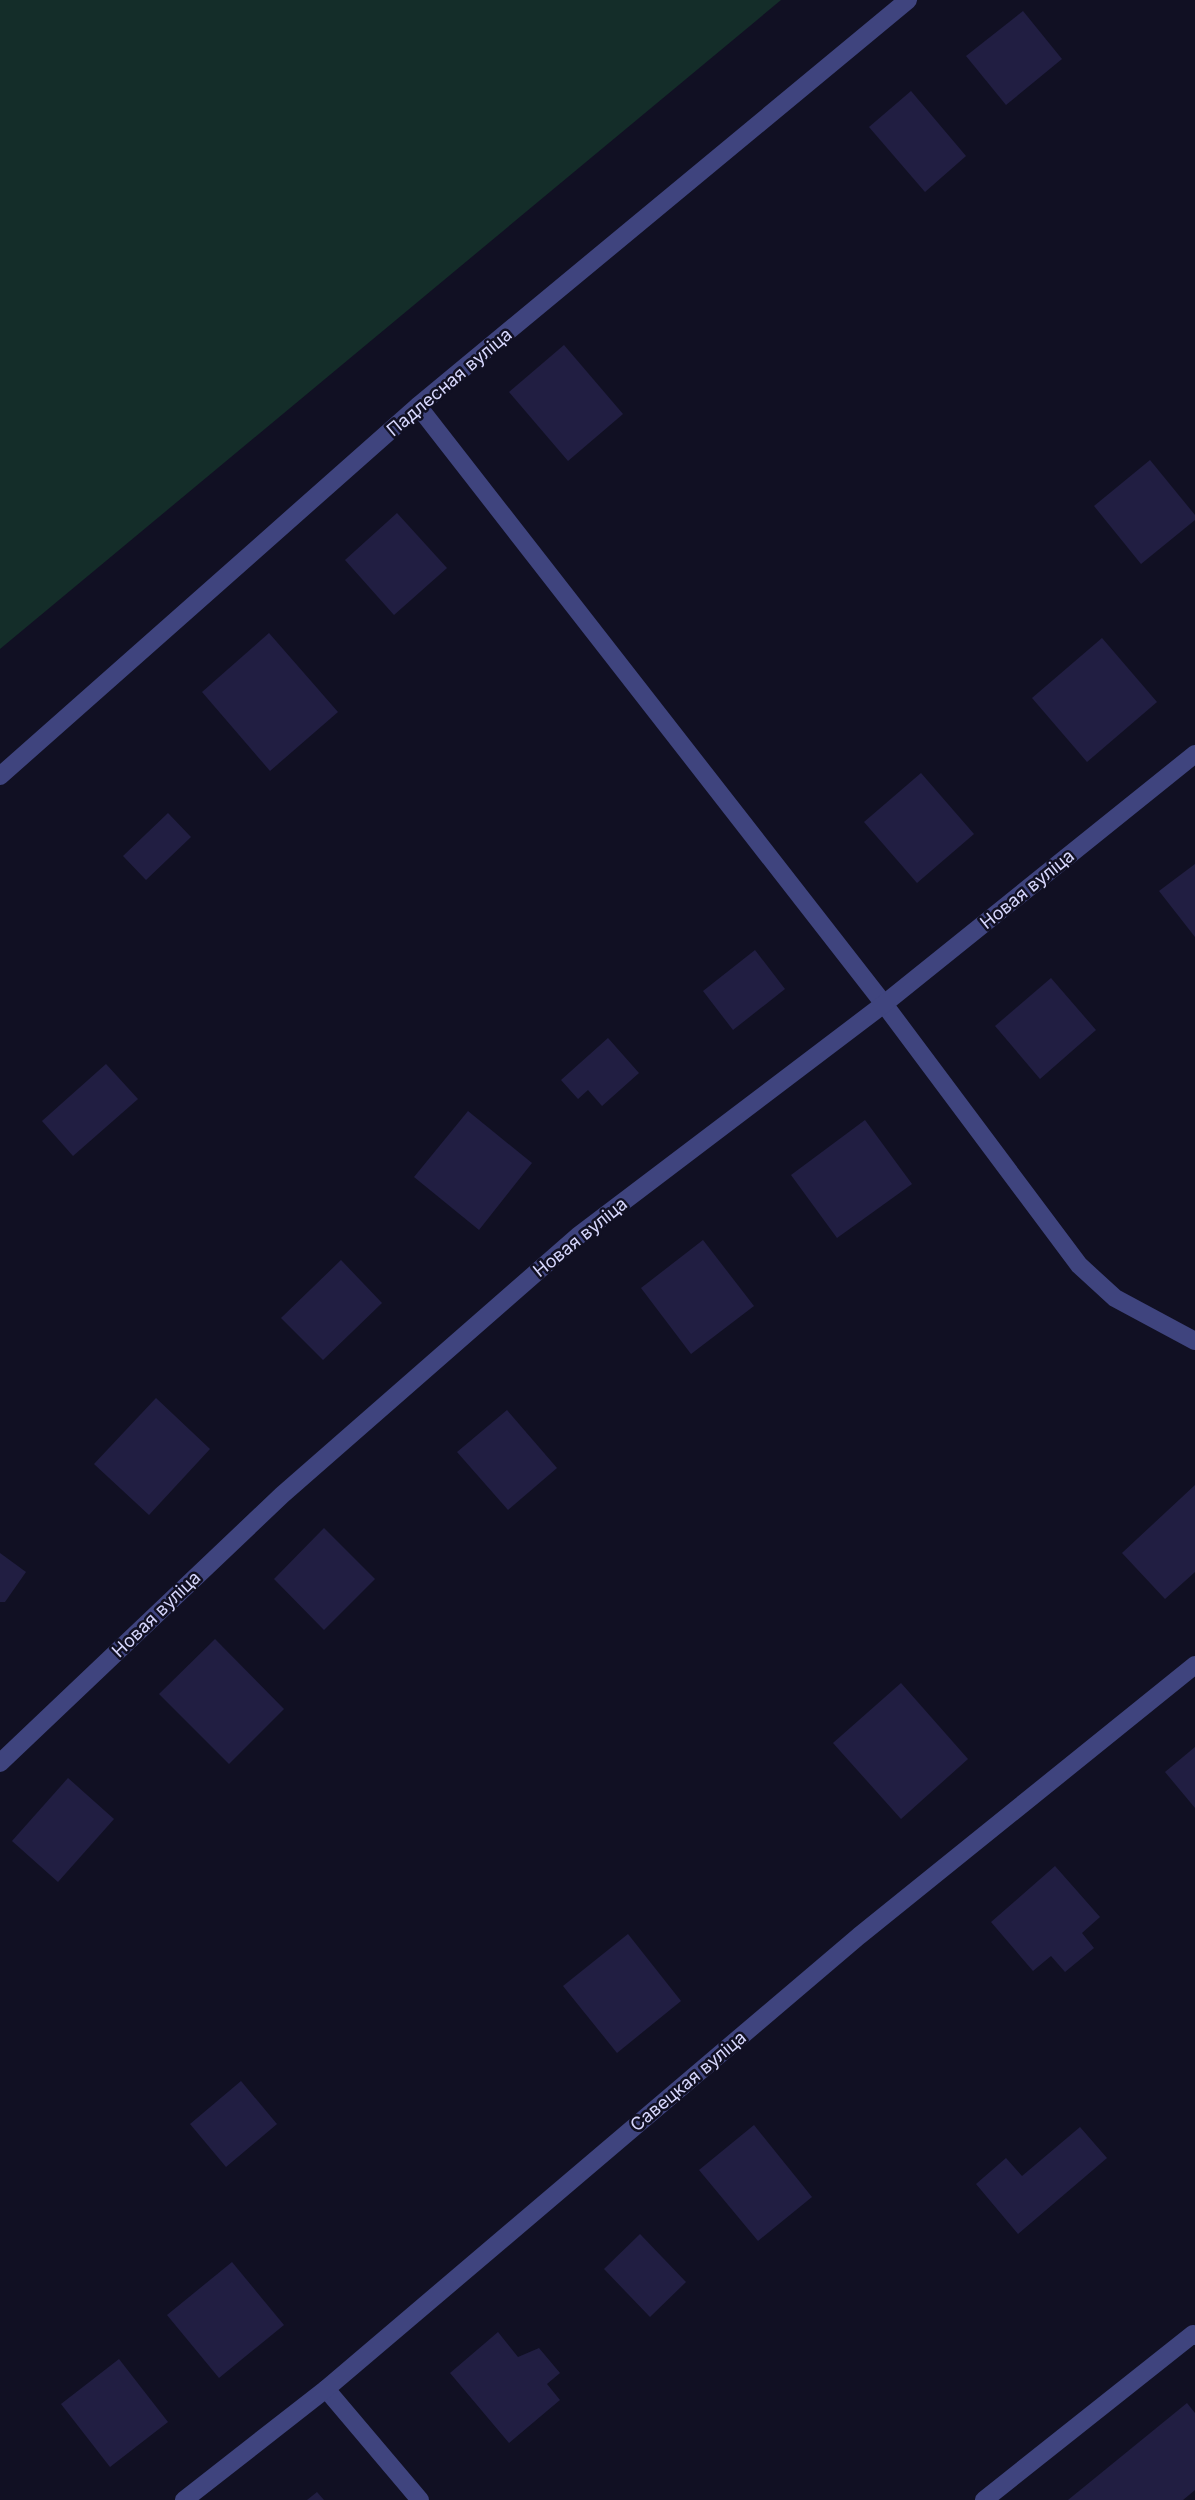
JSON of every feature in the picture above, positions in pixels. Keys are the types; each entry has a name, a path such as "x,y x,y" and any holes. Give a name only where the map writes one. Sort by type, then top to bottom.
{"street":[{"name":"Падлесная вуліца","path":"0,776 418,406 908,0"},
{"path":"418,406 884,1004 1079,1265 1115,1298 1195,1341"},
{"name":"Новая вуліца","path":"0,1763 282,1495 578,1236 884,1004 1195,754"},
{"name":"Савецкая вуліца","path":"184,2500 326,2389 859,1936 1195,1665"},
{"path":"984,2500 1194,2334 1195,2336"},
{"path":"326,2389 420,2500"}],"green space":[{"path":"0,0 781,0 0,649"}],"building":[{"path":"1023,11 1062,59 1006,105 966,56"},
{"path":"911,91 966,156 925,192 869,127"},
{"path":"564,345 623,414 568,461 509,392"},
{"path":"1150,460 1195,515 1195,520 1141,564 1094,506"},
{"path":"397,513 447,568 394,615 345,560"},
{"path":"269,633 338,712 270,771 202,692"},
{"path":"1102,638 1157,702 1087,762 1032,698"},
{"path":"921,773 974,834 917,883 864,822"},
{"path":"168,813 191,837 146,880 123,856"},
{"path":"1195,864 1195,937 1159,891"},
{"path":"755,950 785,989 733,1030 703,991"},
{"path":"1051,978 1096,1030 1040,1079 995,1026"},
{"path":"608,1038 639,1073 602,1106 588,1090 578,1099 561,1080"},
{"path":"106,1064 138,1099 73,1156 42,1121"},
{"path":"468,1111 532,1163 479,1230 414,1177"},
{"path":"865,1120 912,1184 837,1238 791,1175"},
{"path":"703,1240 754,1306 691,1354 641,1288"},
{"path":"341,1260 382,1303 323,1360 281,1318"},
{"path":"156,1398 210,1449 149,1515 94,1464"},
{"path":"507,1410 557,1468 508,1510 457,1452"},
{"path":"1195,1485 1195,1572 1165,1599 1122,1553"},
{"path":"324,1528 375,1579 324,1630 274,1579"},
{"path":"0,1553 26,1572 5,1602 0,1602"},
{"path":"215,1639 284,1709 229,1764 159,1694"},
{"path":"901,1683 968,1759 901,1819 833,1743"},
{"path":"1195,1747 1195,1808 1165,1772"},
{"path":"68,1778 114,1819 58,1882 12,1841"},
{"path":"1055,1866 1100,1917 1082,1933 1094,1948 1065,1972 1051,1956 1033,1971 991,1922"},
{"path":"628,1934 681,2001 617,2053 563,1986"},
{"path":"241,2081 277,2124 226,2167 190,2124"},
{"path":"754,2125 812,2197 758,2241 699,2170"},
{"path":"1080,2127 1107,2158 1018,2234 976,2184 1006,2158 1022,2176"},
{"path":"640,2234 686,2282 650,2317 604,2269"},
{"path":"232,2262 284,2325 219,2378 167,2315"},
{"path":"498,2332 518,2357 539,2348 560,2373 547,2384 560,2400 509,2443 450,2373"},
{"path":"119,2359 168,2422 110,2467 61,2404"},
{"path":"1187,2403 1195,2413 1195,2490 1183,2500 1068,2500"},
{"path":"317,2492 324,2500 307,2500"}]}
